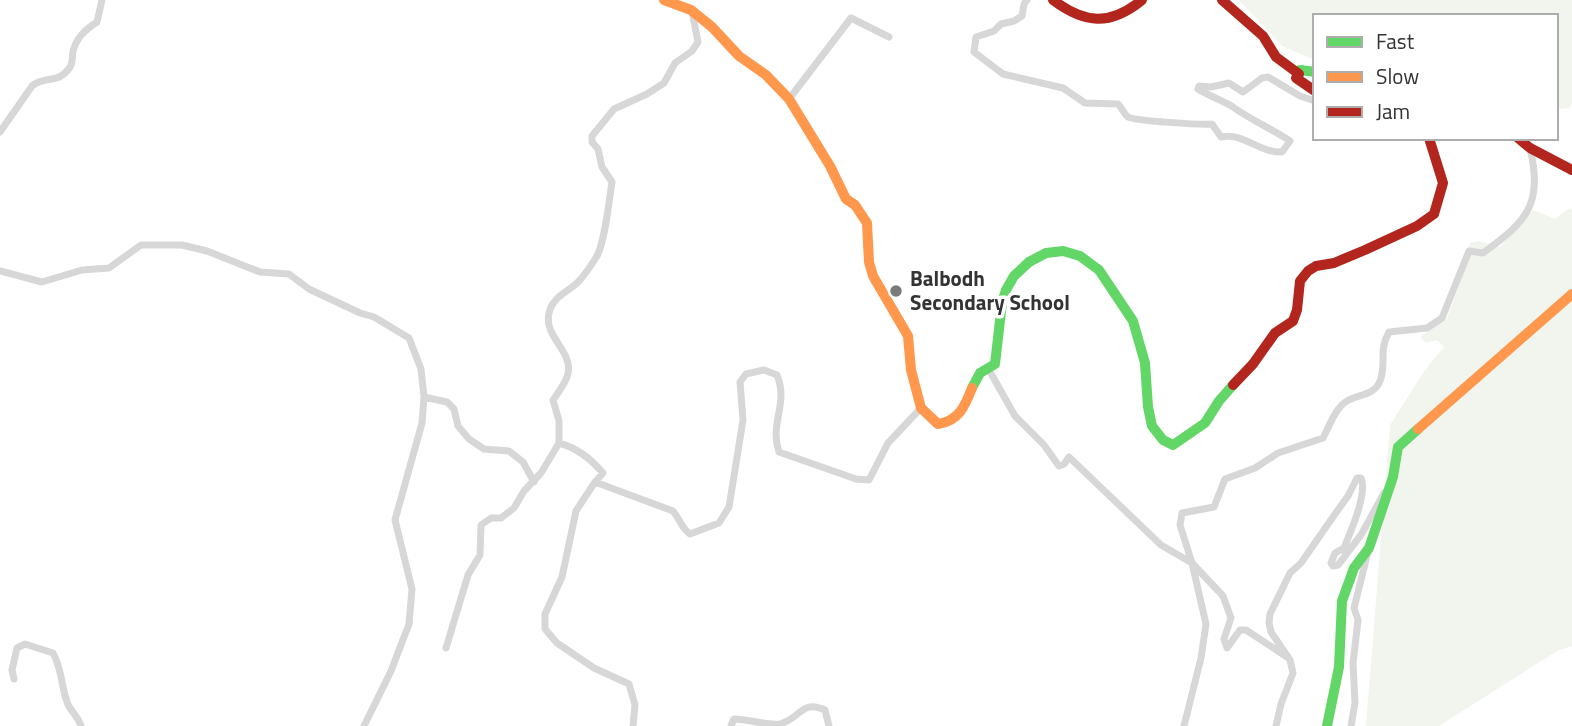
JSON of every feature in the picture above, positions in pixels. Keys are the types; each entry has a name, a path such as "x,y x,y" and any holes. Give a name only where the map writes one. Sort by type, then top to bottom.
{"main road":[{"path":"664,0 691,10 712,27 739,57 766,75 789,99 830,166 846,199 855,205 867,223 869,262 873,276 908,336 911,370 921,408 938,424 950,422 965,408 981,372 995,364 1001,304 1008,285 1026,264 1037,256 1059,249 1097,267 1130,316 1147,374 1149,421 1156,436 1163,442 1173,445 1179,442 1205,424 1219,401 1253,364 1275,333 1293,321 1303,275 1316,266 1334,263 1418,226 1434,214 1443,183 1430,140"},
{"path":"1053,0 1078,16 1094,21 1113,18 1142,0"},
{"path":"1222,0 1263,36 1276,57 1299,74"},
{"path":"1313,72 1300,70 1296,78 1313,90"},
{"path":"1520,140 1572,170"},
{"path":"1327,726 1339,667 1342,601 1354,568 1369,548 1393,477 1398,447 1572,294"}],"street":[{"path":"0,132 36,82 56,80 71,66 82,32 97,22 102,0"},
{"path":"1027,0 1022,16 976,37 974,52 1003,74 1063,88 1085,103 1118,104 1129,118 1139,121 1212,124 1221,137 1239,137 1273,152 1282,152 1290,141 1206,94 1198,89 1199,86 1230,83 1243,92 1262,78 1268,77 1313,101"},
{"path":"446,648 468,575 480,555 481,525 492,518 501,518 514,508 559,443 559,421 553,400 567,379 569,371 567,354 555,342 548,324 549,310 560,294 577,283 598,255 612,182 602,167 592,136 614,109 664,83 676,63 692,51 698,42 691,10"},
{"path":"789,99 852,18 889,37"},
{"path":"1184,726 1201,658 1206,624 1180,525 1182,513 1214,507 1225,479 1255,468 1278,453 1322,438 1338,409 1347,400 1373,391 1380,382 1382,344 1389,332 1427,328 1442,318 1469,251 1483,253 1524,219 1534,186 1530,148"},
{"path":"0,271 42,282 82,270 109,268 141,245 183,245 260,272 289,274 309,289 374,317 409,338 421,369 424,397 422,423 395,520 412,589 409,624 391,671 364,726"},
{"path":"988,368 1015,416 1044,445 1059,466 1069,457 1161,545 1192,563 1223,596 1231,618 1224,639 1227,648 1240,630 1246,629 1288,657"},
{"path":"595,482 673,511 680,519 683,529 690,534 719,523 729,507 743,420 740,382 746,374 764,370 777,375 781,385 782,406 774,437 779,452 856,479 869,480 888,443 921,408"},
{"path":"424,397 447,402 454,409 458,426 469,439 484,449 509,451 523,462 534,481"},
{"path":"559,443 573,446 603,473 576,511 562,578 544,614 545,629 557,643 594,668 629,684 635,705 633,726"},
{"path":"1276,726 1280,704 1293,673 1288,657 1271,632 1269,623 1278,594 1290,573 1301,563 1342,505 1357,478 1361,478 1364,484 1344,548 1335,553 1331,563 1333,566 1338,565 1361,535 1393,477"},
{"path":"1351,726 1356,703 1353,663 1358,620 1354,608 1369,548"},
{"path":"14,679 12,670 18,648 26,644 53,653 60,666 69,707 81,726"},
{"path":"731,726 734,719 776,725 793,718 805,707 815,705 825,710 829,726"}],"shaded area":[{"path":"1239,0 1572,0 1572,104 1569,108 1558,109 1558,14 1313,14 1313,59 1282,46"},
{"path":"1572,208 1572,646 1557,651 1439,726 1366,726 1390,425 1425,370 1444,347 1437,340 1426,343 1420,337 1447,318 1462,278 1470,243 1479,241 1500,247 1533,210 1555,219"}],"traffic: fast":[{"path":"1299,74 1300,70 1313,72"},
{"path":"972,388 980,373 995,364 1002,303 1014,276 1029,262 1046,253 1063,251 1080,256 1099,270 1133,321 1145,363 1152,426 1163,440 1173,445 1205,423 1233,385"},
{"path":"1327,726 1339,667 1342,601 1354,568 1369,548 1393,477 1398,447 1418,429"}],"traffic: slow":[{"path":"664,0 691,10 712,27 739,56 766,75 789,99 830,166 846,199 855,205 867,223 869,262 873,276 908,336 911,370 921,408 938,424 951,420 960,412 972,388"},
{"path":"1418,429 1572,294"}],"traffic: jam":[{"path":"1053,0 1076,14 1098,19 1119,14 1142,0"},
{"path":"1222,0 1263,36 1276,57 1299,74"},
{"path":"1299,74 1296,78 1313,90"},
{"path":"1233,385 1253,364 1275,333 1293,321 1300,281 1308,271 1365,250 1417,226 1434,214 1443,183 1430,140"},
{"path":"1520,140 1572,170"}],"place":[{"name":"Balbodh Secondary School","path":"896,291"}]}
